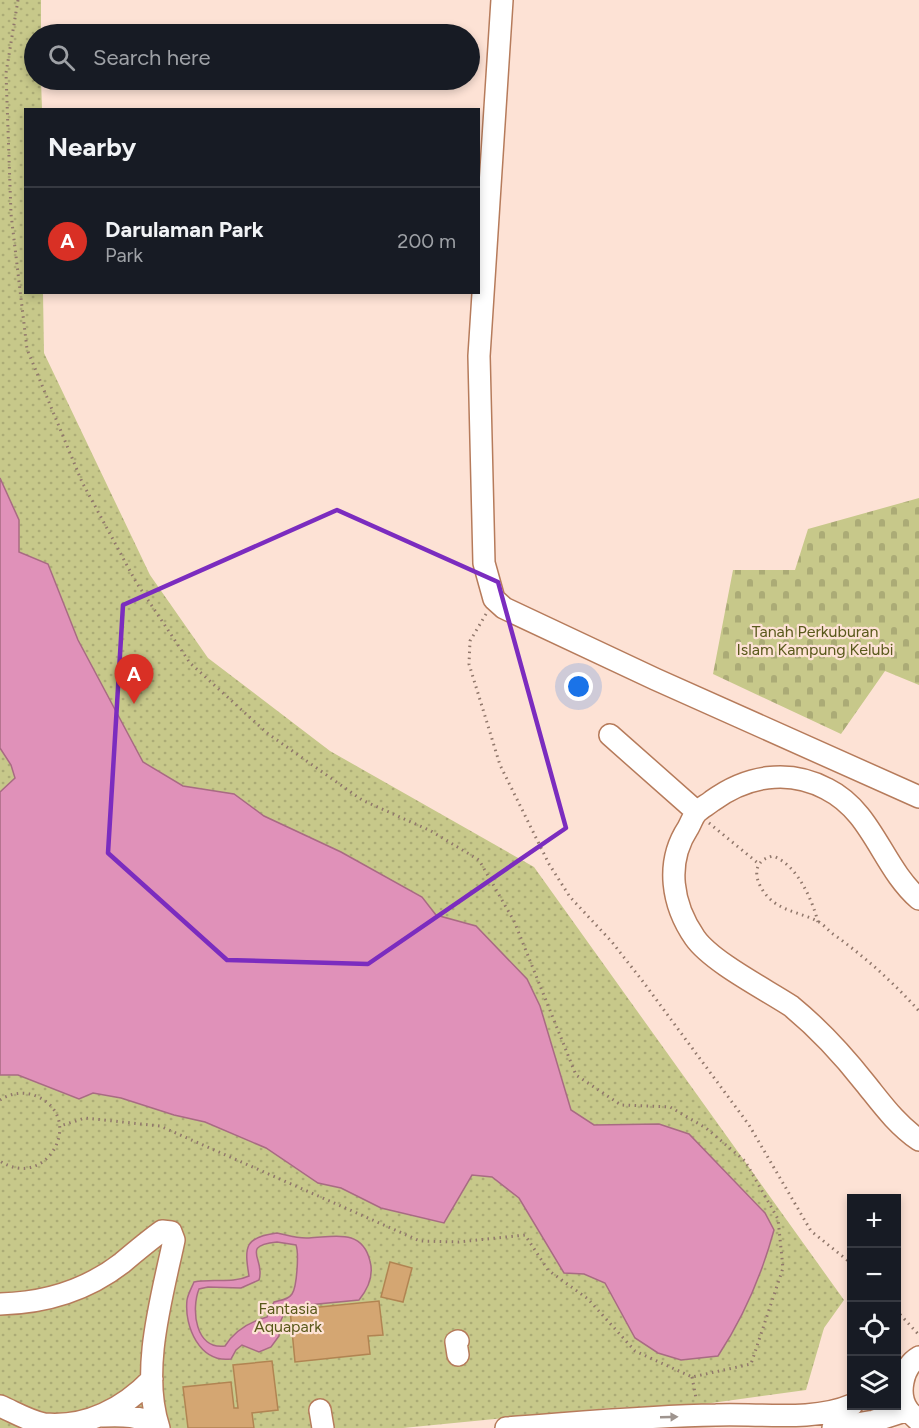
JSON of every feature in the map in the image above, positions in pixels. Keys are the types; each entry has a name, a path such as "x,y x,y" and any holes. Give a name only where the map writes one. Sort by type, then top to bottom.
{"street":[{"path":"502,0 479,356 484,563 494,600 512,612 655,679 919,797"},
{"path":"610,735 697,812"},
{"path":"919,899 903,882 858,813 846,801 827,789 793,778 777,776 757,778 740,784 697,812 678,846 673,870 681,913 696,939 715,958 802,1014 838,1050 899,1125 919,1140"},
{"path":"0,1304 31,1301 73,1291 121,1264 162,1231 171,1232 174,1240 154,1344 152,1378 154,1415 158,1428"},
{"path":"901,1379 914,1360 919,1358"},
{"path":"0,1408 44,1424 71,1427 88,1423 102,1416 140,1392 152,1378"},
{"path":"833,1428 913,1416 902,1395 901,1388"},
{"path":"506,1428 634,1418 811,1414 847,1407"},
{"path":"0,1408 10,1428"},
{"path":"102,1416 138,1418 158,1428"}],"path":[{"path":"18,0 6,73 11,214 27,349 82,482 136,582 190,663 267,733 362,800 431,831 479,860 514,921 576,1075 621,1105 670,1107 706,1128 746,1161 778,1219 783,1268 751,1364 692,1377 634,1351 588,1299 548,1270 525,1235 459,1242 420,1241 160,1126 85,1118 60,1126"},
{"path":"494,600 470,641 469,664 500,765 549,864 570,897 625,958 749,1125 811,1231 847,1260"},
{"path":"697,812 759,864"},
{"path":"818,922 808,896 788,864 773,856 764,858 759,864 758,879 769,898 792,913 818,922 877,969 919,1011"},
{"path":"0,1100 12,1094 22,1093 39,1097 53,1109 60,1126 57,1145 46,1160 39,1165 20,1168 11,1167 0,1161"},
{"path":"901,1315 919,1335"},
{"path":"692,1377 697,1416"}],"highlighted area":[{"path":"337,510 498,582 566,828 368,964 227,960 108,853 123,605"}],"green space":[{"name":"Fantasia Aquapark","path":"0,0 41,0 41,24 24,24 24,90 41,90 42,108 24,108 24,294 43,294 44,353 150,575 208,658 330,751 534,867 844,1300 824,1328 806,1390 697,1405 609,1408 403,1428 0,1428"},
{"name":"Tanah Perkuburan Islam Kampung Kelubi","path":"919,498 919,685 885,671 841,734 713,674 733,570 795,570 808,529"}],"shaded area":[{"path":"0,478 19,520 19,552 48,564 78,640 143,762 183,786 234,794 264,816 341,852 422,897 436,915 476,926 527,979 540,1006 571,1110 594,1125 659,1124 689,1134 765,1213 774,1230 769,1246 744,1311 718,1356 681,1360 658,1353 635,1338 605,1283 584,1274 564,1273 519,1198 492,1177 472,1175 444,1223 381,1208 341,1188 318,1183 266,1148 205,1122 121,1098 93,1093 79,1099 18,1075 0,1075 0,792 15,778 11,765 0,748"},
{"path":"277,1233 301,1238 337,1236 354,1239 366,1250 370,1261 371,1277 359,1300 287,1307 278,1327 279,1336 271,1347 259,1352 242,1345 231,1359 220,1359 203,1349 191,1332 187,1310 189,1293 194,1282 236,1280 249,1276 247,1250 249,1245 258,1237","holes":["277,1242 296,1245 296,1278 294,1290 290,1296 274,1302 267,1317 243,1327 225,1346 215,1346 207,1342 201,1335 196,1317 195,1307 199,1289 241,1288 259,1280 260,1273 256,1255 259,1247"]}],"building":[{"path":"390,1262 412,1268 403,1302 381,1297"},
{"path":"379,1301 383,1335 368,1336 370,1354 295,1362 290,1310"},
{"path":"272,1361 278,1410 252,1413 254,1428 188,1428 183,1387 231,1382 234,1408 238,1408 233,1365"}],"place":[{"name":"Darulaman Park","path":"134,704"}]}
